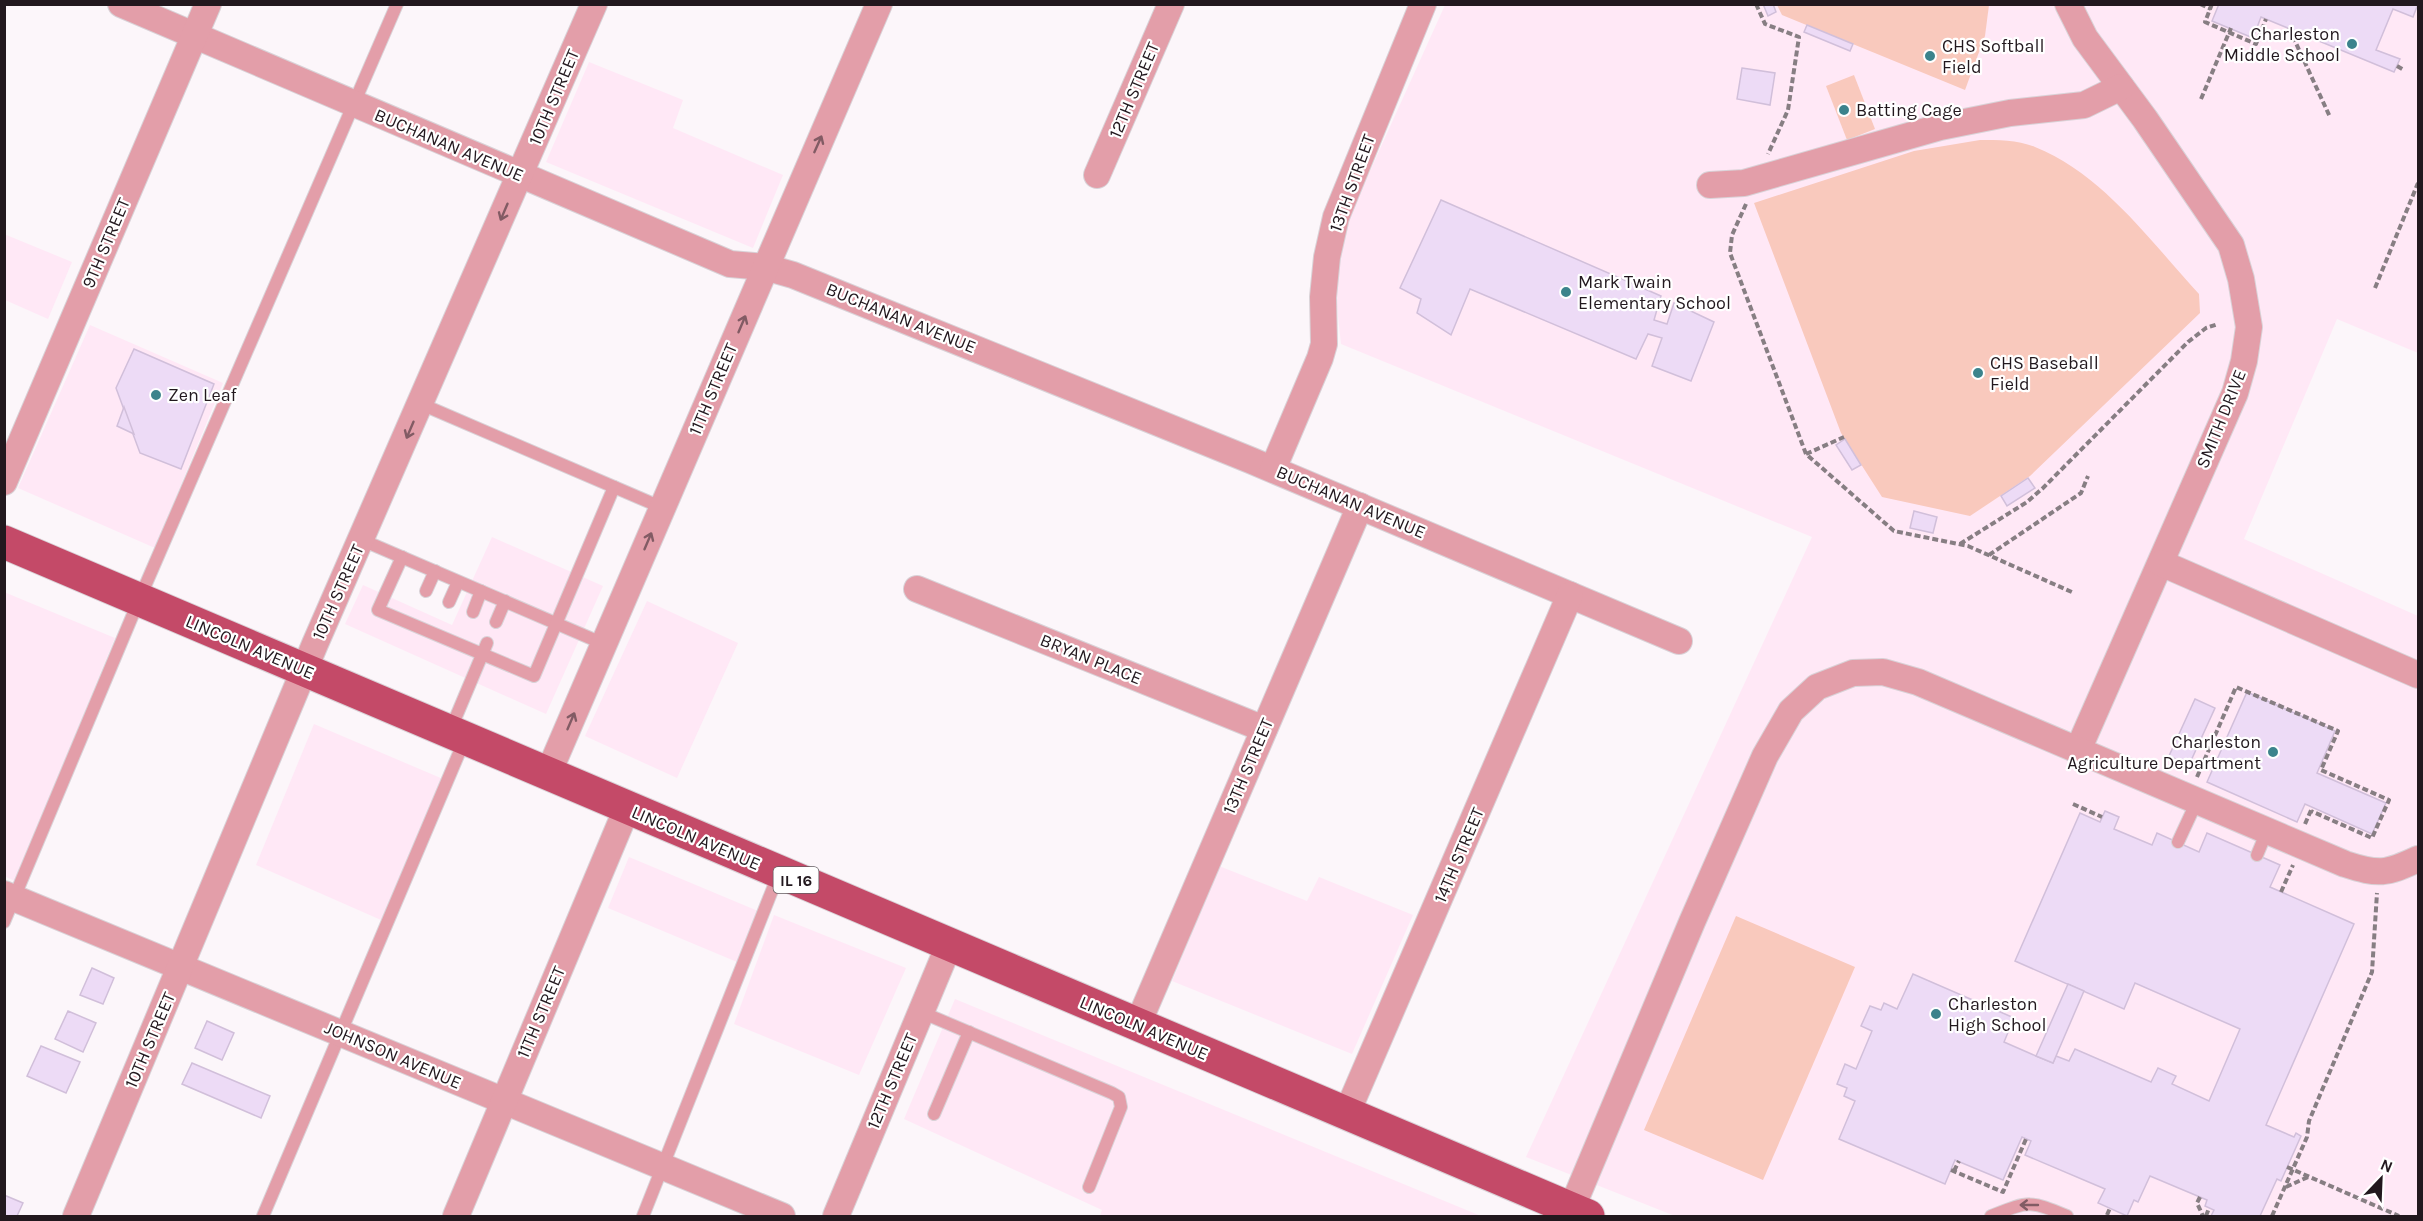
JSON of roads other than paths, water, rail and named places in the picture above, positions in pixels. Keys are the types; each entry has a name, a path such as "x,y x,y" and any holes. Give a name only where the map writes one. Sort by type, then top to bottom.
{"main road":[{"name":"LINCOLN AVENUE","path":"4,542 1580,1213"}],"street":[{"name":"BUCHANAN AVENUE","path":"121,4 730,264 765,267 793,275 1273,469 1679,641"},
{"name":"9TH STREET","path":"4,482 208,4"},
{"name":"10TH STREET","path":"76,1216 304,670 594,4"},
{"name":"11TH STREET","path":"548,774 879,4"},
{"name":"12TH STREET","path":"1097,175 1171,4"},
{"name":"13TH STREET","path":"1273,469 1322,351 1323,297 1327,256 1336,217 1423,4"},
{"name":"SMITH DRIVE","path":"2068,4 2085,38 2231,245 2241,279 2249,327 2244,361 2235,393 2078,750"},
{"path":"1710,185 1757,180 1940,128 2010,113 2084,105 2121,87"},
{"name":"13TH STREET","path":"1137,1026 1360,506"},
{"path":"2161,563 2418,675"},
{"name":"BRYAN PLACE","path":"917,589 1264,729"},
{"name":"14TH STREET","path":"1346,1115 1570,595"},
{"path":"1580,1213 1692,922 1765,756 1791,711 1817,687 1853,673 1883,672 1918,682 2078,750 2195,793 2267,831 2345,864 2365,870 2391,872 2418,859"},
{"name":"11TH STREET","path":"456,1216 627,808"},
{"name":"JOHNSON AVENUE","path":"10,896 782,1216"},
{"name":"12TH STREET","path":"836,1216 949,945"}],"lane":[{"path":"4,922 10,896 397,4"},
{"path":"421,404 663,508"},
{"path":"402,557 378,610 414,619 438,629 459,644 485,649 534,676 614,487"},
{"path":"362,540 604,644"},
{"path":"426,591 435,571"},
{"path":"449,602 458,582"},
{"path":"473,612 481,591"},
{"path":"496,622 505,601"},
{"path":"459,644 465,631"},
{"path":"264,1216 341,1033 457,735 485,649"},
{"path":"2178,842 2195,793"},
{"path":"2257,855 2267,831"},
{"path":"643,1216 779,873"},
{"path":"921,1012 1119,1097 1121,1107 1089,1187"},
{"path":"934,1114 969,1032"},
{"path":"1991,1216 2025,1203 2042,1206 2067,1216"}],"place":[{"name":"Charleston Middle School","path":"2352,44"},
{"name":"CHS Softball Field","path":"1930,56"},
{"name":"Batting Cage","path":"1844,110"},
{"name":"Mark Twain Elementary School","path":"1566,292"},
{"name":"CHS Baseball Field","path":"1978,373"},
{"name":"Zen Leaf","path":"156,395"},
{"name":"Charleston Agriculture Department","path":"2273,752"},
{"name":"Charleston High School","path":"1936,1014"}]}
